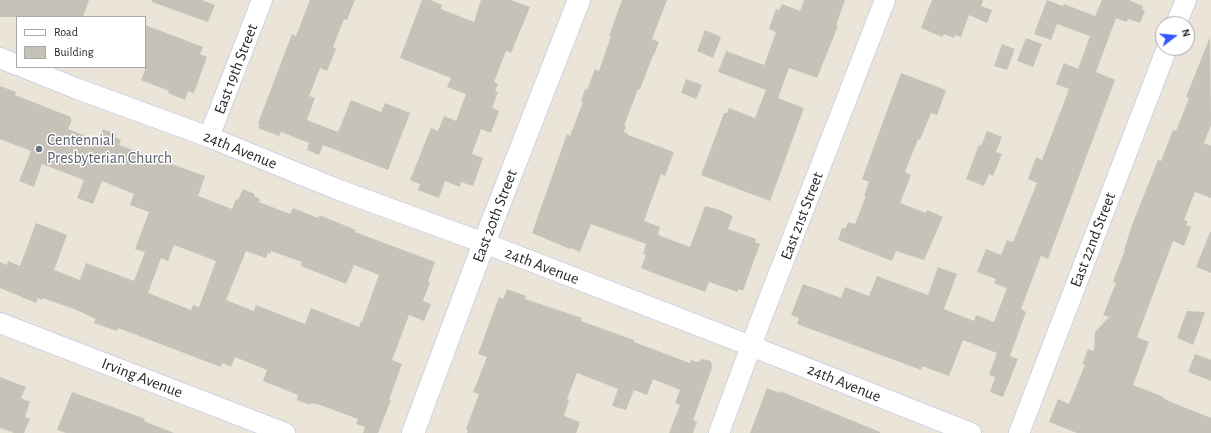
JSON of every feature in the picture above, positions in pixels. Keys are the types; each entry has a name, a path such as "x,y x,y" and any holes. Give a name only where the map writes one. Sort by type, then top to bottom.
{"street":[{"name":"East 19th Street","path":"209,137 262,0"},
{"name":"East 20th Street","path":"413,433 484,243 579,0"},
{"name":"East 21st Street","path":"719,433 885,0"},
{"path":"1179,16 1186,0"},
{"name":"East 22nd Street","path":"1019,433 1164,56"},
{"path":"0,58 16,65"},
{"name":"24th Avenue","path":"26,68 83,91 209,137 339,190 484,243 752,346 971,433"},
{"name":"Irving Avenue","path":"0,323 285,433"}],"building":[{"path":"0,0 89,0 83,16 0,17"},
{"path":"152,0 202,0 215,5 208,22 152,2"},
{"path":"310,0 355,0 347,20 344,19 333,47 336,49 327,71 320,68 309,96 315,98 307,120 338,132 351,100 381,112 385,103 410,113 388,170 323,145 319,155 307,150 309,143 281,132 279,136 258,128 260,124 258,123 292,34 296,36"},
{"path":"422,0 430,0 442,5 441,9 474,22 481,0 511,0 530,7 511,53 506,51 494,82 498,84 495,91 498,92 492,108 499,111 491,133 481,129 472,154 483,158 473,186 461,182 460,187 445,181 439,198 418,190 420,184 410,180 431,128 438,131 444,116 456,121 466,94 447,87 451,78 400,58"},
{"path":"622,0 667,0 652,39 659,42 640,90 638,89 624,126 626,126 624,132 628,135 674,152 665,176 661,174 644,221 660,227 658,235 690,247 705,206 720,210 733,216 728,229 756,239 755,242 760,244 743,291 739,289 737,292 709,282 705,292 641,268 646,255 643,254 646,244 591,224 580,252 532,233 567,134 570,136 583,102 581,101 585,89 587,90 595,69 599,71 611,36 609,36"},
{"path":"804,0 845,0 836,25 838,26 817,78 789,68 778,98 804,108 770,201 701,175 724,113 727,113 729,108 755,118 766,90 718,72 726,51 764,65 776,32 769,29 776,9 779,10 782,4 800,11"},
{"path":"932,0 983,0 981,6 992,10 987,23 969,15 961,37 955,35 954,38 944,34 942,37 921,28"},
{"path":"1047,0 1063,6 1064,4 1095,16 1102,0 1129,0 1143,6 1142,9 1145,11 1140,23 1128,19 1126,22 1116,18 1096,72 1115,80 1048,259 1041,256 1021,309 1026,312 1010,356 1018,359 1003,397 990,392 995,377 989,375 997,353 963,340 949,376 922,366 921,370 797,324 799,318 791,315 803,284 841,298 845,287 869,296 877,276 928,295 938,267 957,274 944,309 974,321 976,315 994,322 1007,288 994,283 996,279 977,272 986,249 1001,255 1007,240 1013,242 1037,183 1028,179 1036,157 1042,160 1069,89 1056,84 1064,63 1078,69 1090,36 1057,24 1051,40 1034,34"},
{"path":"146,25 203,47 200,54 207,57 194,93 188,91 185,100 168,93 169,91 141,80 145,70"},
{"path":"705,30 721,37 713,58 697,51"},
{"path":"1210,37 1211,125 1204,143 1211,146 1211,198 1195,192 1184,220 1188,222 1186,225 1191,227 1184,246 1173,241 1137,337 1149,342 1133,385 1211,418 1211,433 1077,433 1049,422 1058,399 1069,404 1085,365 1082,364 1088,349 1094,351 1095,332 1109,317 1103,315 1116,283 1113,281 1125,250 1132,225 1158,160 1161,161 1173,130 1176,131 1189,98 1186,97"},
{"path":"1026,38 1042,44 1033,67 1017,61"},
{"path":"1002,44 1015,49 1007,70 994,66"},
{"path":"901,73 946,90 937,115 931,113 920,140 918,139 905,172 911,175 900,203 926,213 927,210 943,217 924,260 896,251 892,261 838,240 842,228 845,229 848,222 855,224 866,196 864,196 869,182 862,179"},
{"path":"686,79 702,85 696,99 681,93"},
{"path":"0,86 16,92 15,95 71,117 70,119 72,120 68,129 99,141 103,129 116,134 115,137 121,140 119,145 205,176 198,196 232,209 236,199 238,200 243,189 255,194 254,196 260,199 259,202 290,214 293,208 318,218 319,215 356,230 355,232 435,262 423,301 431,304 424,321 409,315 392,360 402,364 389,400 391,400 378,433 363,433 365,427 356,424 358,419 320,405 311,403 310,405 297,400 298,395 263,381 267,370 235,357 231,367 222,363 221,367 118,328 117,331 94,323 96,319 74,309 42,298 42,300 38,298 36,303 0,288 0,262 7,265 8,261 20,266 36,223 67,235 54,270 80,280 86,263 134,281 145,252 135,249 149,212 130,205 134,194 102,181 93,204 77,198 84,180 42,164 34,187 19,181 31,151 0,139","holes":["174,245 216,261 199,307 193,305 191,310 148,293 161,258 168,261","246,251 266,258 268,253 270,254 271,251 302,262 301,266 346,284 354,265 379,275 359,327 311,308 305,324 256,305 254,311 226,300"]},
{"path":"987,131 1002,137 996,152 1002,154 993,176 989,174 984,186 966,179 979,145 981,146"},
{"path":"1211,232 1211,273 1196,267"},
{"path":"507,289 526,296 525,299 582,318 581,321 634,340 634,342 690,363 691,360 697,362 703,359 711,361 712,368 693,420 697,422 693,433 669,433 680,405 675,403 680,390 653,379 647,395 634,390 626,410 612,406 618,389 577,373 567,399 569,400 564,416 580,422 576,433 467,433 468,430 466,429 479,394 473,392 487,357 478,354 499,297 503,299"},
{"path":"1187,311 1205,312 1193,345 1177,338"},
{"path":"1195,354 1211,360 1211,381 1188,372"},
{"path":"0,377 26,387 21,398 30,402 25,417 30,419 24,433 14,433 0,428"},
{"path":"767,388 779,393 780,391 880,433 750,433"},
{"path":"72,392 145,419 144,421 174,433 66,433 57,430"}],"place":[{"name":"Centennial Presbyterian Church","path":"39,149"}]}
